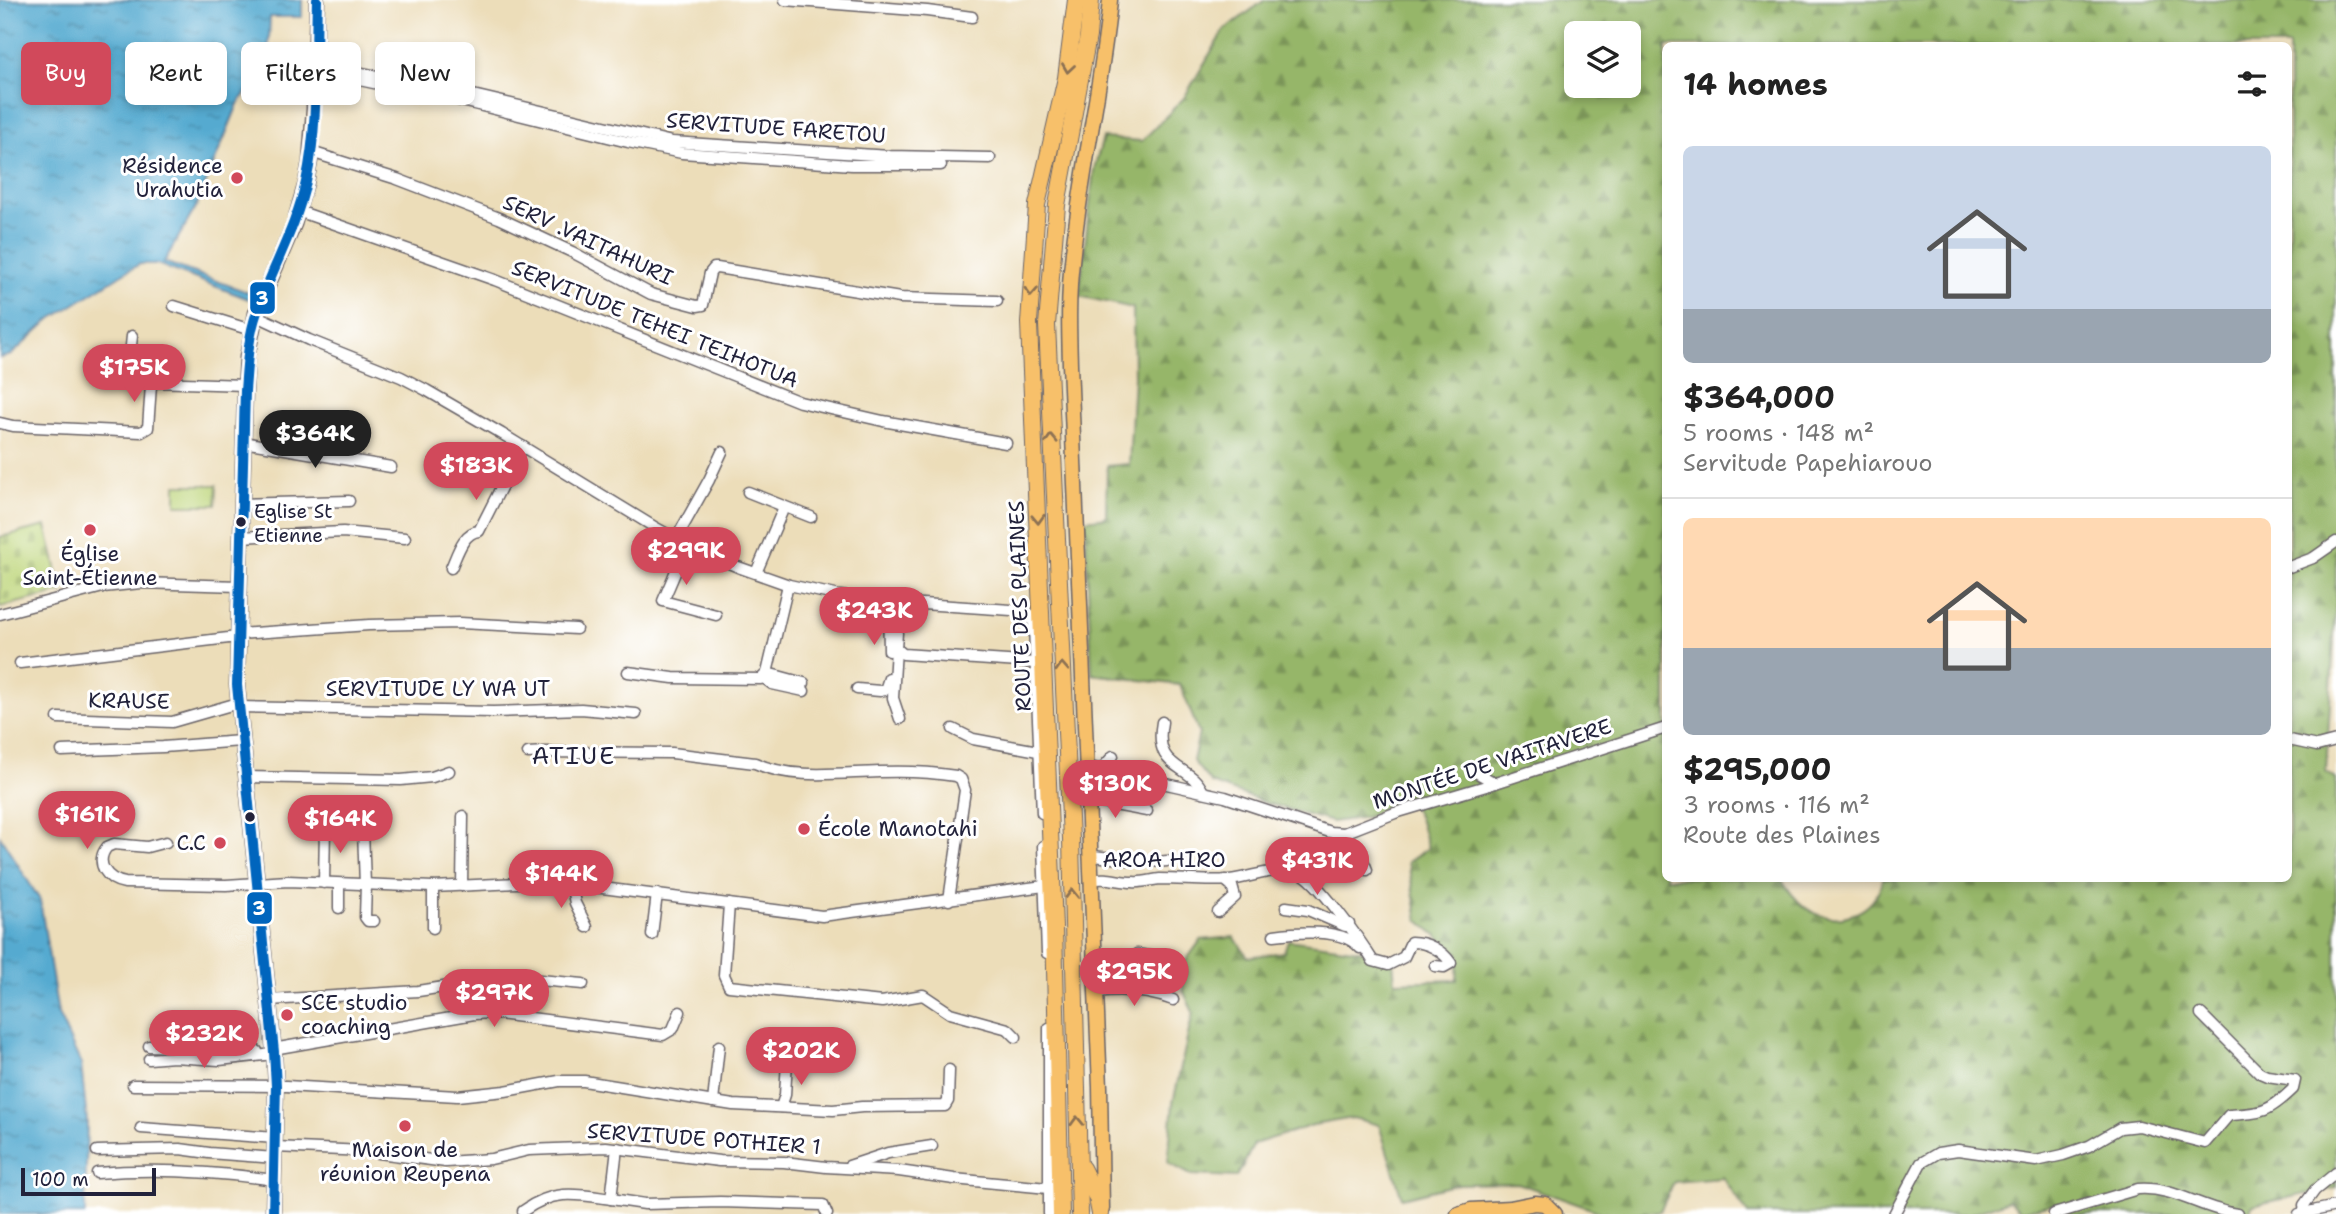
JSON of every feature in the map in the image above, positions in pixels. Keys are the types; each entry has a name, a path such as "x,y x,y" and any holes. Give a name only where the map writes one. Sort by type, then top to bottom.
{"highway":[{"name":"ROUTE DES PLAINES","path":"1061,1214 1054,927 1029,323 1037,205 1066,78 1076,0"},
{"name":"ROUTE DES PLAINES","path":"1080,1214 1071,839 1046,325 1057,205 1088,36 1091,0"},
{"path":"1078,1160 1097,1198 1101,1214"}],"main road":[{"path":"316,42 317,0"},
{"path":"1101,1214 1096,986 1069,303 1076,229 1100,88 1110,0"},
{"path":"274,1214 276,1086 270,1000 238,705 245,385 251,330 298,211 306,183 311,152 313,105"},
{"path":"1458,1214 1471,1210 1510,1208 1535,1203 1545,1204 1555,1214"}],"street":[{"path":"785,0 927,10 972,17"},
{"name":"SERVITUDE FARETOU","path":"361,75 473,95 672,142 890,156 990,158"},
{"name":"SERVITUDE FARETOU","path":"361,81 465,101 682,153 852,165 941,165"},
{"name":"SERV .VAITAHURI","path":"311,152 397,179 499,218 572,252 651,294 697,306 703,305 710,273 714,268 900,298 997,301"},
{"name":"SERVITUDE TEHEI TEIHOTUA","path":"298,211 495,281 800,402 904,425 1006,443"},
{"path":"174,306 251,330"},
{"path":"256,315 309,340 401,377 676,539 756,573 788,585 841,596 1022,610 1030,614 1034,626 1049,1001 1049,1214"},
{"path":"132,336 129,364 152,383 245,385"},
{"path":"0,423 13,426 141,432 148,428 152,383"},
{"path":"243,442 391,467"},
{"path":"451,568 465,538 473,531 479,531 522,446"},
{"path":"676,539 722,452"},
{"path":"748,492 811,517"},
{"path":"242,503 349,501"},
{"path":"756,573 784,507"},
{"path":"240,537 343,532 405,538"},
{"path":"2292,566 2313,558 2336,542"},
{"path":"687,545 663,601 716,615"},
{"path":"0,614 103,587 141,583 239,586"},
{"path":"765,675 788,585"},
{"path":"892,602 898,616 893,698 900,719"},
{"path":"857,689 880,691 887,688 892,602"},
{"path":"90,649 238,634 369,625 460,623 576,629"},
{"path":"20,663 238,634"},
{"path":"897,648 904,654 1035,663"},
{"path":"628,672 673,678 765,675"},
{"path":"765,675 772,684 804,687"},
{"name":"SERVITUDE LY WA UT","path":"238,705 493,712 581,709 636,715"},
{"name":"KRAUSE","path":"58,718 173,722 238,705"},
{"path":"1162,722 1162,744 1167,758 1198,782 1203,792"},
{"path":"953,729 973,739 1038,751"},
{"name":"MONTÉE DE VAITAVERE","path":"1334,833 1344,833 1395,813 1662,729"},
{"path":"62,751 241,741"},
{"path":"2292,741 2317,746 2336,741"},
{"path":"528,754 672,753 809,773 909,772 956,776 961,779 965,790 949,900"},
{"path":"1101,770 1113,756"},
{"path":"1086,766 1248,804 1334,833 1362,856 1367,870"},
{"path":"1472,770 1495,783"},
{"path":"245,777 401,779 432,777 449,771"},
{"path":"1088,800 1147,811"},
{"path":"461,886 463,816"},
{"path":"324,883 325,827"},
{"path":"362,830 365,917 374,921"},
{"path":"166,842 147,847 114,844 103,852 104,868 113,880 125,883 226,885 256,882 430,887 538,882 572,884 822,916 1044,886"},
{"path":"1090,856 1152,863 1167,861"},
{"path":"1139,860 1139,882"},
{"name":"AROA HIRO","path":"1091,880 1104,878 1139,882 1160,879 1207,882 1273,871 1297,872 1307,877 1349,924 1373,961 1388,965"},
{"path":"1218,912 1235,897 1235,891 1225,880"},
{"path":"339,884 339,908"},
{"path":"572,884 575,903 587,927"},
{"path":"426,917 430,887"},
{"path":"430,887 433,928"},
{"path":"652,935 657,894"},
{"path":"729,904 724,975 729,986 882,1002 923,995 950,1013 1008,1030 1016,1037"},
{"path":"1286,906 1316,913 1345,926 1349,924"},
{"path":"1274,935 1312,933 1354,940 1375,967 1388,965 1404,957 1411,943 1423,942 1451,963 1444,967 1435,966"},
{"path":"1096,986 1137,954 1154,957"},
{"path":"270,1000 418,991 507,977 583,984"},
{"path":"1096,986 1151,993 1173,1000"},
{"path":"149,1059 219,1060 491,1013 663,1035 673,1029 680,1012"},
{"path":"1894,1214 1921,1163 1938,1153 1958,1150 2036,1161 2089,1146 2120,1128 2139,1126 2206,1143 2230,1115 2245,1116 2264,1111 2293,1089 2295,1080 2260,1073 2201,1014"},
{"path":"149,1046 273,1052"},
{"path":"713,1102 719,1046"},
{"path":"781,1107 785,1095 787,1061"},
{"path":"133,1085 276,1086 457,1096 559,1081 584,1081 713,1102 833,1110 945,1106 948,1101 948,1070"},
{"path":"141,1128 275,1148"},
{"path":"843,1168 888,1153 932,1146"},
{"path":"97,1151 180,1149 209,1153 275,1148"},
{"name":"SERVITUDE POTHIER 1","path":"275,1148 364,1151 446,1162 491,1159 529,1150 617,1148 719,1161 784,1162 899,1171 1048,1188"},
{"path":"611,1199 617,1148"},
{"path":"97,1173 207,1172 274,1180"},
{"path":"2336,1173 2308,1199 2302,1213 2336,1206"},
{"path":"2054,1214 2147,1188 2166,1191 2195,1203 2238,1214"},
{"path":"523,1211 569,1193 645,1204 720,1202 774,1209 823,1205 827,1214"}],"green space":[{"path":"1265,0 2336,0 2336,602 2326,772 2336,779 2336,1188 2252,1205 2249,1214 2063,1214 2057,1203 2021,1211 2009,1200 1970,1214 1748,1214 1723,1178 1674,1182 1660,1211 1605,1214 1518,1183 1458,1184 1402,1198 1379,1125 1353,1118 1313,1125 1254,1144 1237,1177 1191,1175 1168,1163 1173,1103 1193,1012 1183,990 1184,963 1201,940 1234,937 1248,957 1284,952 1288,940 1359,950 1393,960 1395,982 1457,980 1458,953 1418,920 1408,862 1428,848 1419,818 1407,796 1367,817 1332,822 1266,803 1211,783 1193,761 1199,733 1180,685 1092,674 1085,520 1106,517 1107,466 1129,464 1134,377 1133,308 1079,296 1094,169 1103,138 1142,141 1184,98 1224,30"},
{"path":"176,485 217,485 216,505 176,505"},
{"path":"46,526 62,592 0,607 0,537"}],"water":[{"path":"0,0 302,0 302,17 270,17 269,42 241,42 241,100 196,207 164,262 253,294 251,300 157,264 140,264 48,321 11,355 0,358"},
{"path":"0,836 40,900 58,1014 81,1064 87,1121 85,1214 0,1214"}],"transit line":[{"name":"3","path":"273,1214 276,1086 274,1052 237,685 245,391 248,351 254,322 296,216 306,182 315,114 317,0"}],"place":[{"name":"Résidence Urahutia","path":"237,178"},
{"name":"Eglise St Etienne","path":"241,522"},
{"name":"Église Saint-Étienne","path":"90,530"},
{"name":"École Manotahi","path":"804,829"},
{"name":"C.C","path":"220,843"},
{"name":"SCE studio coaching","path":"287,1015"},
{"name":"Maison de réunion Reupena","path":"405,1126"}],"district":[{"name":"ATIUE","path":"574,756"}]}
